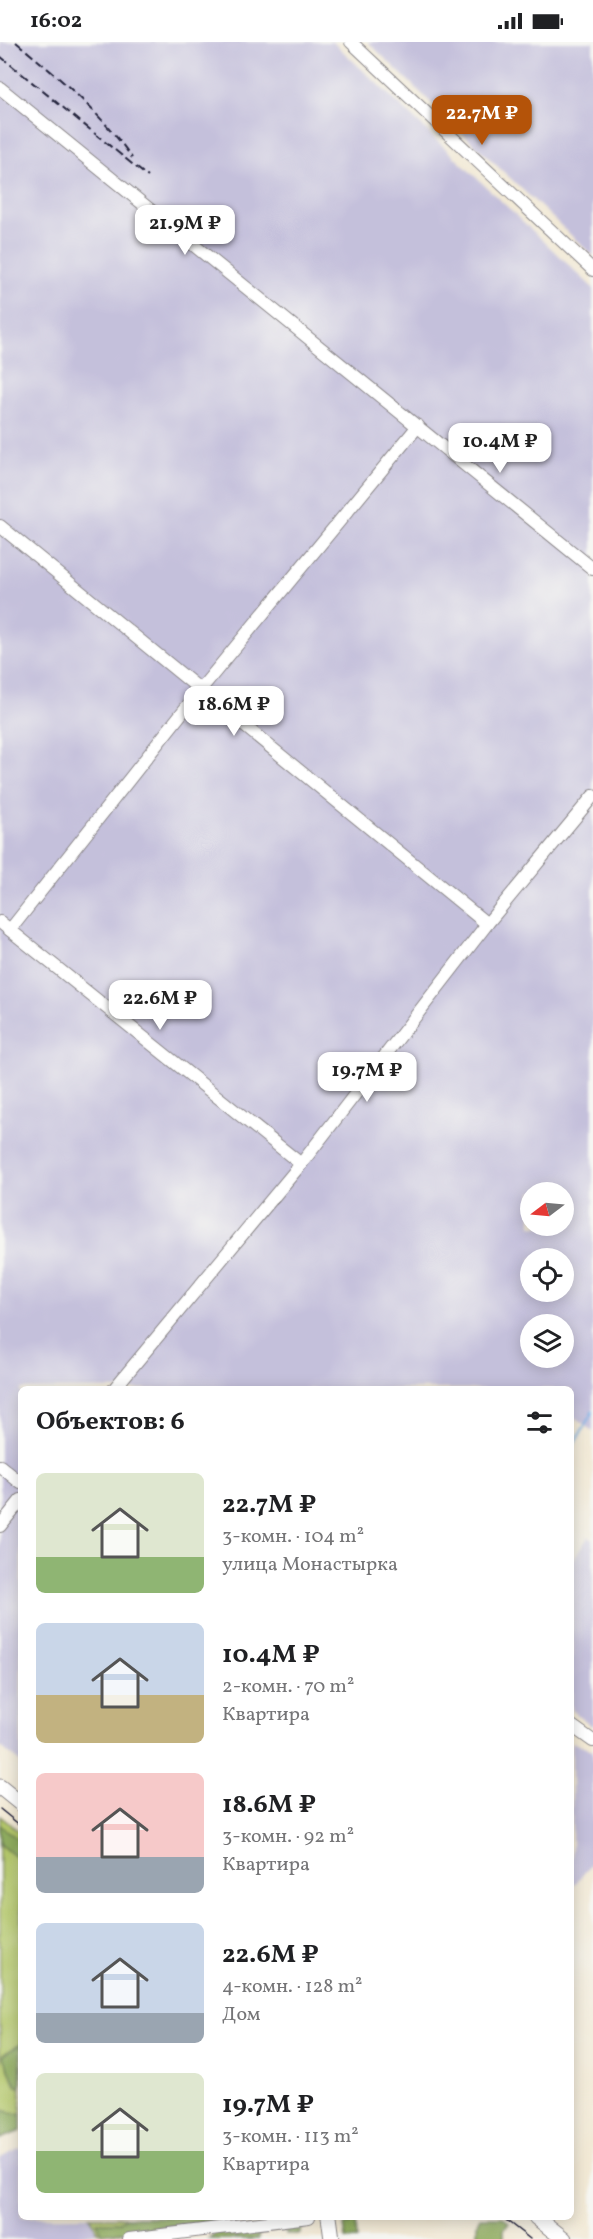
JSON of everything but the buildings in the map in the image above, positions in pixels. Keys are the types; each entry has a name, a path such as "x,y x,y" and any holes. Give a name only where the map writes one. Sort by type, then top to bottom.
{"main road":[{"path":"0,1787 18,1802"},
{"path":"329,2220 332,2239"},
{"path":"540,2220 564,2239"}],"street":[{"path":"351,42 593,270"},
{"path":"0,88 593,569"},
{"path":"301,1164 5,926 418,426"},
{"path":"0,526 487,924"},
{"path":"116,1386 301,1164 487,924 593,796"},
{"path":"0,1466 18,1481"},
{"path":"0,1526 18,1504"},
{"path":"574,1727 593,1741"},
{"path":"129,2239 284,2220"}],"shaded area":[{"path":"0,42 333,42 593,288 593,1432 576,1418 574,1422 574,1386 18,1386 18,1761 0,1746"},
{"path":"368,42 593,42 593,256 476,146"},
{"path":"588,1537 593,1540 593,1727 574,1712 574,1559"},
{"path":"574,1743 593,1751 593,1862 575,1884"},
{"path":"18,2149 18,2220 91,2220 99,2232 59,2239 0,2239 0,2158"}],"green space":[{"path":"0,1816 18,1831 18,2131 0,2139"},
{"path":"0,1825 18,1840 18,1859 0,1844"},
{"path":"18,2046 18,2087 17,2087 2,2055"},
{"path":"2,2110 18,2114 18,2132 0,2139"},
{"path":"91,2220 210,2220 99,2232"},
{"path":"122,2220 226,2220 103,2234 97,2222 120,2222"},
{"path":"300,2220 303,2225 300,2234 285,2234 282,2226"},
{"path":"478,2220 506,2220 509,2223 504,2230 504,2239 481,2239 477,2236"},
{"path":"356,2223 357,2239 346,2239 344,2225"},
{"path":"257,2230 259,2239 208,2239 215,2233"}],"waterway":[{"path":"574,1444 593,1411"}],"tram line":[{"path":"0,1809 18,1824"},
{"path":"506,2220 530,2239"}],"railway":[{"path":"16,42 93,110 132,158"},
{"path":"0,56 148,177"}]}
